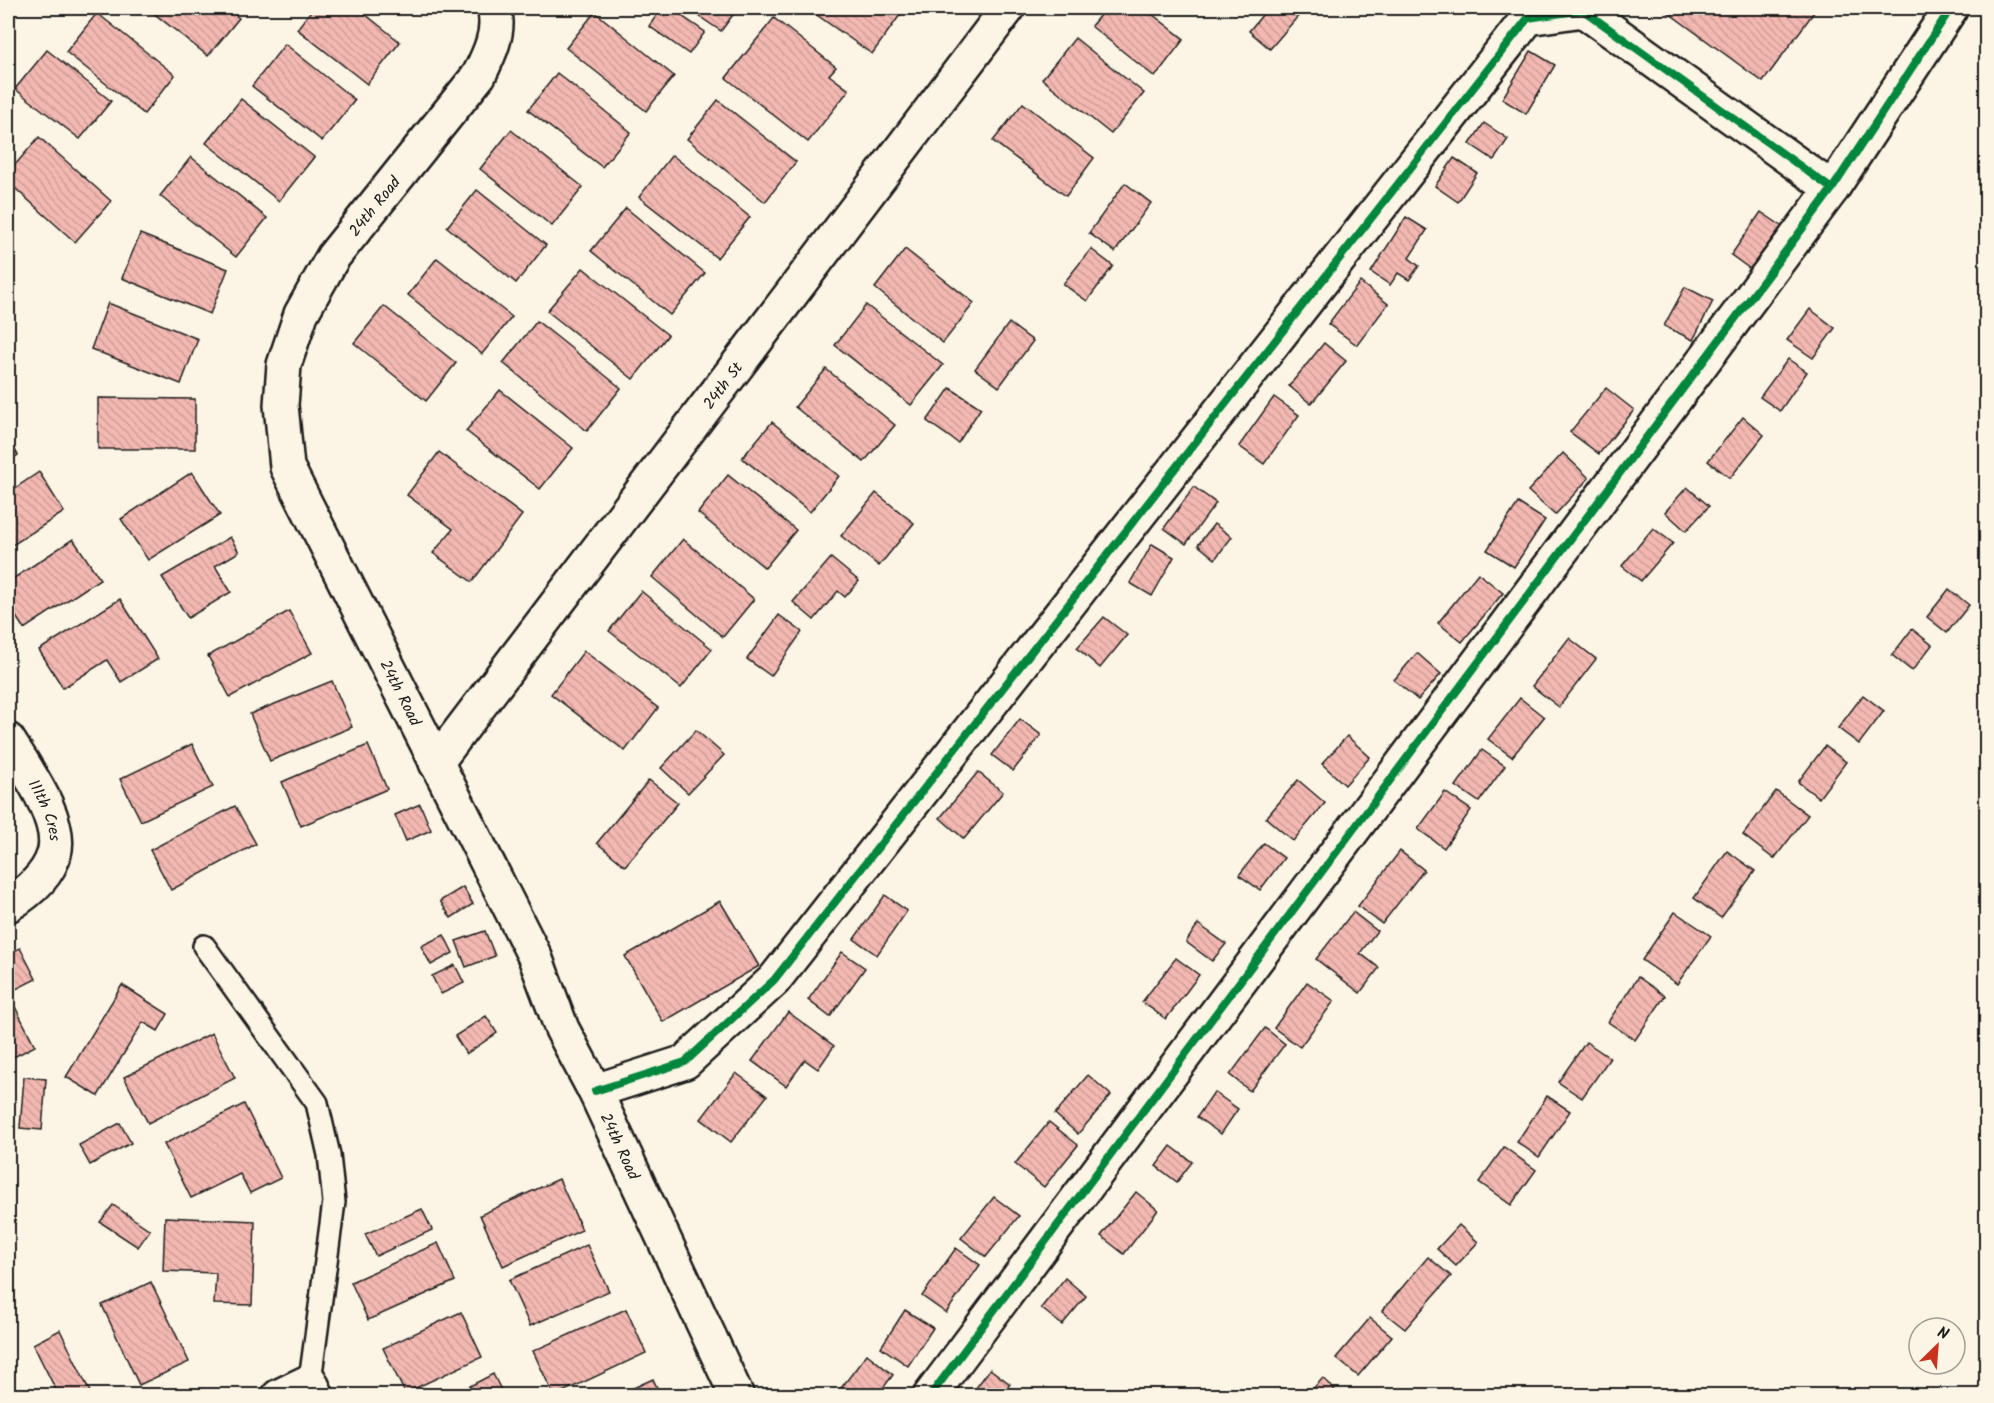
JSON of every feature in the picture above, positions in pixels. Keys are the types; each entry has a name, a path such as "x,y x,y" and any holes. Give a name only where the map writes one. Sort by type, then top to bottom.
{"street":[{"name":"24th Road","path":"494,8 495,34 490,53 479,75 333,256 301,314 284,365 282,395 287,467 536,957 562,1029 595,1091 737,1395"},
{"name":"24th St","path":"436,763 1008,8"},
{"path":"930,1395 1832,189 1951,8"},
{"path":"595,1091 686,1062 774,980 1528,18 1583,10 1832,189"},
{"name":"111th Cres","path":"8,740 39,790 55,829 55,854 44,872 26,893 8,905"},
{"path":"279,1395 313,1388"}],"lane":[{"path":"204,946 317,1103 329,1155 334,1203 313,1388"}],"building":[{"path":"147,8 226,8 239,18 208,56"},
{"path":"313,8 362,8 360,10 400,42 367,84 297,29"},
{"path":"662,8 670,8 705,32 689,54 649,26"},
{"path":"687,8 738,8 721,31"},
{"path":"807,8 905,8 872,54"},
{"path":"1106,8 1144,8 1184,39 1155,77 1091,26"},
{"path":"1268,8 1305,8 1270,49 1249,31"},
{"path":"1662,8 1817,8 1763,82"},
{"path":"595,12 674,76 646,111 566,48"},
{"path":"97,13 175,75 144,114 66,52"},
{"path":"774,18 836,67 829,75 849,90 808,142 726,78"},
{"path":"1075,38 1144,93 1111,134 1042,79"},
{"path":"285,44 355,100 322,141 252,86"},
{"path":"47,50 111,101 80,139 15,89"},
{"path":"1531,51 1555,65 1526,114 1502,99"},
{"path":"557,73 631,132 602,167 528,110"},
{"path":"241,99 314,157 279,201 206,143"},
{"path":"718,100 796,162 765,202 687,139"},
{"path":"1023,103 1094,158 1066,196 993,141"},
{"path":"1484,123 1508,139 1494,160 1470,144"},
{"path":"511,130 583,187 552,226 480,169"},
{"path":"39,137 111,201 75,242 8,182 8,173"},
{"path":"672,155 750,217 717,258 639,197"},
{"path":"191,157 267,218 236,257 160,196"},
{"path":"1454,158 1477,173 1458,202 1435,186"},
{"path":"1125,183 1151,203 1115,252 1089,233"},
{"path":"477,190 546,245 516,283 447,227"},
{"path":"626,208 705,273 670,315 591,251"},
{"path":"1761,212 1783,227 1753,271 1731,255"},
{"path":"1406,217 1427,230 1409,258 1419,266 1409,280 1398,273 1390,285 1371,272"},
{"path":"140,234 228,269 210,314 122,278"},
{"path":"905,249 974,303 943,343 875,288"},
{"path":"1091,249 1113,266 1087,301 1063,284"},
{"path":"437,258 512,317 482,354 408,295"},
{"path":"583,268 668,335 633,379 547,311"},
{"path":"1360,282 1388,304 1357,345 1328,324"},
{"path":"1685,287 1713,301 1693,340 1664,326"},
{"path":"108,303 198,339 181,384 91,349"},
{"path":"866,305 943,365 911,405 835,345"},
{"path":"384,306 456,363 426,401 354,343"},
{"path":"1810,309 1835,328 1813,358 1787,340"},
{"path":"537,321 621,388 587,431 503,363"},
{"path":"1009,323 1033,341 999,387 975,369"},
{"path":"1324,343 1346,361 1311,404 1289,386"},
{"path":"1788,359 1807,372 1780,411 1760,397"},
{"path":"826,369 895,425 864,462 795,407"},
{"path":"950,388 981,408 958,443 927,421"},
{"path":"1606,388 1634,410 1599,454 1570,432"},
{"path":"500,390 573,448 540,489 466,431"},
{"path":"1274,397 1299,415 1264,464 1239,446"},
{"path":"98,398 195,399 195,449 98,449"},
{"path":"1743,417 1764,435 1730,478 1708,461"},
{"path":"772,422 839,476 810,512 742,458"},
{"path":"8,439 18,455 8,462"},
{"path":"439,452 522,515 472,582 433,553 453,529 407,495"},
{"path":"1563,453 1589,478 1555,515 1528,491"},
{"path":"39,472 64,512 8,548 8,493"},
{"path":"192,472 220,515 148,560 121,519"},
{"path":"728,475 796,530 765,568 698,513"},
{"path":"1194,487 1216,503 1186,544 1164,528"},
{"path":"1687,487 1709,506 1686,531 1665,512"},
{"path":"876,493 914,523 879,566 841,536"},
{"path":"1518,503 1545,520 1514,567 1487,550"},
{"path":"1214,524 1232,537 1215,559 1198,545"},
{"path":"1653,528 1673,543 1641,581 1622,566"},
{"path":"230,537 239,552 215,566 231,592 188,618 162,577"},
{"path":"73,539 100,579 24,629 8,604 8,582"},
{"path":"683,539 754,599 723,637 652,577"},
{"path":"1152,544 1174,557 1152,596 1130,583"},
{"path":"831,558 859,581 845,597 838,591 814,620 793,602"},
{"path":"1478,573 1503,593 1462,642 1438,623"},
{"path":"1949,589 1969,605 1947,633 1927,617"},
{"path":"641,591 712,649 681,688 609,631"},
{"path":"120,599 158,659 121,682 107,660 63,688 39,650"},
{"path":"289,611 312,653 230,697 208,656"},
{"path":"779,615 802,632 771,676 747,659"},
{"path":"1104,617 1127,635 1100,668 1077,648"},
{"path":"1912,629 1932,645 1912,671 1892,655"},
{"path":"1569,638 1596,659 1559,707 1532,686"},
{"path":"584,651 658,708 625,751 551,694"},
{"path":"1417,653 1441,674 1418,700 1394,680"},
{"path":"332,681 352,727 270,761 250,714"},
{"path":"1863,695 1884,711 1859,744 1838,728"},
{"path":"1520,698 1544,717 1512,757 1488,739"},
{"path":"1020,719 1041,735 1013,771 992,755"},
{"path":"696,730 724,755 688,793 661,768"},
{"path":"1347,736 1370,757 1345,785 1322,764"},
{"path":"192,744 213,787 141,821 120,779"},
{"path":"368,745 387,789 301,826 282,782"},
{"path":"1825,746 1846,762 1819,798 1798,782"},
{"path":"1482,750 1505,766 1479,802 1456,786"},
{"path":"978,772 1003,792 964,839 940,818"},
{"path":"649,780 678,803 625,866 597,843"},
{"path":"1298,780 1325,803 1293,841 1266,818"},
{"path":"1776,791 1808,815 1774,859 1743,835"},
{"path":"1445,792 1471,810 1444,848 1418,829"},
{"path":"420,804 431,830 406,841 395,815"},
{"path":"235,806 256,844 171,890 150,850"},
{"path":"1264,843 1284,858 1260,890 1239,875"},
{"path":"1400,851 1424,870 1382,924 1358,906"},
{"path":"1727,851 1755,871 1721,918 1694,898"},
{"path":"463,887 473,904 451,918 440,901"},
{"path":"885,895 907,911 877,955 854,939"},
{"path":"720,901 759,966 663,1022 625,956"},
{"path":"1353,912 1377,931 1360,953 1379,968 1360,993 1316,959"},
{"path":"1675,912 1711,936 1677,984 1642,960"},
{"path":"1198,924 1226,944 1212,961 1186,942"},
{"path":"485,931 495,956 466,967 456,941"},
{"path":"444,935 453,953 431,965 421,946"},
{"path":"20,948 36,979 8,993 8,954"},
{"path":"842,952 865,968 830,1017 808,1000"},
{"path":"1176,958 1199,975 1166,1019 1142,1002"},
{"path":"455,965 464,983 441,994 432,976"},
{"path":"1638,977 1665,996 1635,1040 1608,1022"},
{"path":"1307,982 1334,1001 1300,1047 1274,1028"},
{"path":"122,985 168,1014 158,1031 143,1022 98,1096 66,1077"},
{"path":"8,993 35,1046 8,1060"},
{"path":"788,1012 834,1046 818,1069 805,1060 786,1086 752,1061"},
{"path":"486,1016 497,1033 466,1054 455,1036"},
{"path":"1265,1028 1285,1044 1250,1091 1230,1075"},
{"path":"212,1033 235,1078 148,1123 124,1077"},
{"path":"1586,1042 1610,1058 1582,1098 1558,1082"},
{"path":"736,1073 767,1096 731,1142 701,1119"},
{"path":"1088,1075 1111,1095 1078,1134 1055,1114"},
{"path":"24,1077 46,1079 42,1130 20,1128"},
{"path":"1214,1092 1238,1109 1221,1134 1197,1117"},
{"path":"1547,1096 1570,1111 1539,1157 1517,1142"},
{"path":"244,1104 281,1178 250,1193 240,1174 191,1198 164,1144"},
{"path":"1049,1122 1078,1145 1044,1187 1015,1164"},
{"path":"120,1123 131,1143 90,1165 79,1145"},
{"path":"1171,1146 1192,1162 1177,1182 1156,1166"},
{"path":"1504,1147 1536,1170 1511,1205 1479,1182"},
{"path":"559,1179 582,1230 503,1266 480,1215"},
{"path":"1136,1192 1158,1210 1124,1254 1101,1236"},
{"path":"994,1197 1019,1216 986,1257 961,1238"},
{"path":"113,1205 150,1230 138,1247 100,1222"},
{"path":"422,1209 432,1230 376,1256 365,1234"},
{"path":"165,1217 255,1221 252,1305 214,1304 216,1273 163,1271"},
{"path":"1459,1225 1478,1242 1456,1266 1437,1249"},
{"path":"438,1243 455,1281 368,1320 351,1282"},
{"path":"587,1245 609,1291 530,1326 509,1280"},
{"path":"956,1248 980,1265 946,1313 922,1296"},
{"path":"1428,1257 1451,1276 1405,1329 1382,1311"},
{"path":"1065,1278 1086,1296 1062,1325 1041,1308"},
{"path":"151,1282 189,1362 139,1385 102,1305"},
{"path":"626,1309 646,1353 554,1396 533,1351"},
{"path":"905,1310 933,1328 908,1366 881,1347"},
{"path":"461,1312 482,1357 405,1393 383,1348"},
{"path":"1370,1318 1392,1336 1358,1376 1336,1358"},
{"path":"60,1330 92,1396 59,1396 33,1344"},
{"path":"867,1354 893,1375 877,1396 835,1396"},
{"path":"990,1369 1010,1384 1002,1396 970,1396"},
{"path":"493,1374 504,1396 451,1396"},
{"path":"1323,1378 1340,1396 1306,1396"},
{"path":"653,1379 661,1396 616,1396"}],"cycle path":[{"path":"930,1396 1832,189 1951,8"},
{"path":"595,1091 685,1062 774,980 1528,18 1583,10 1832,189"}]}
